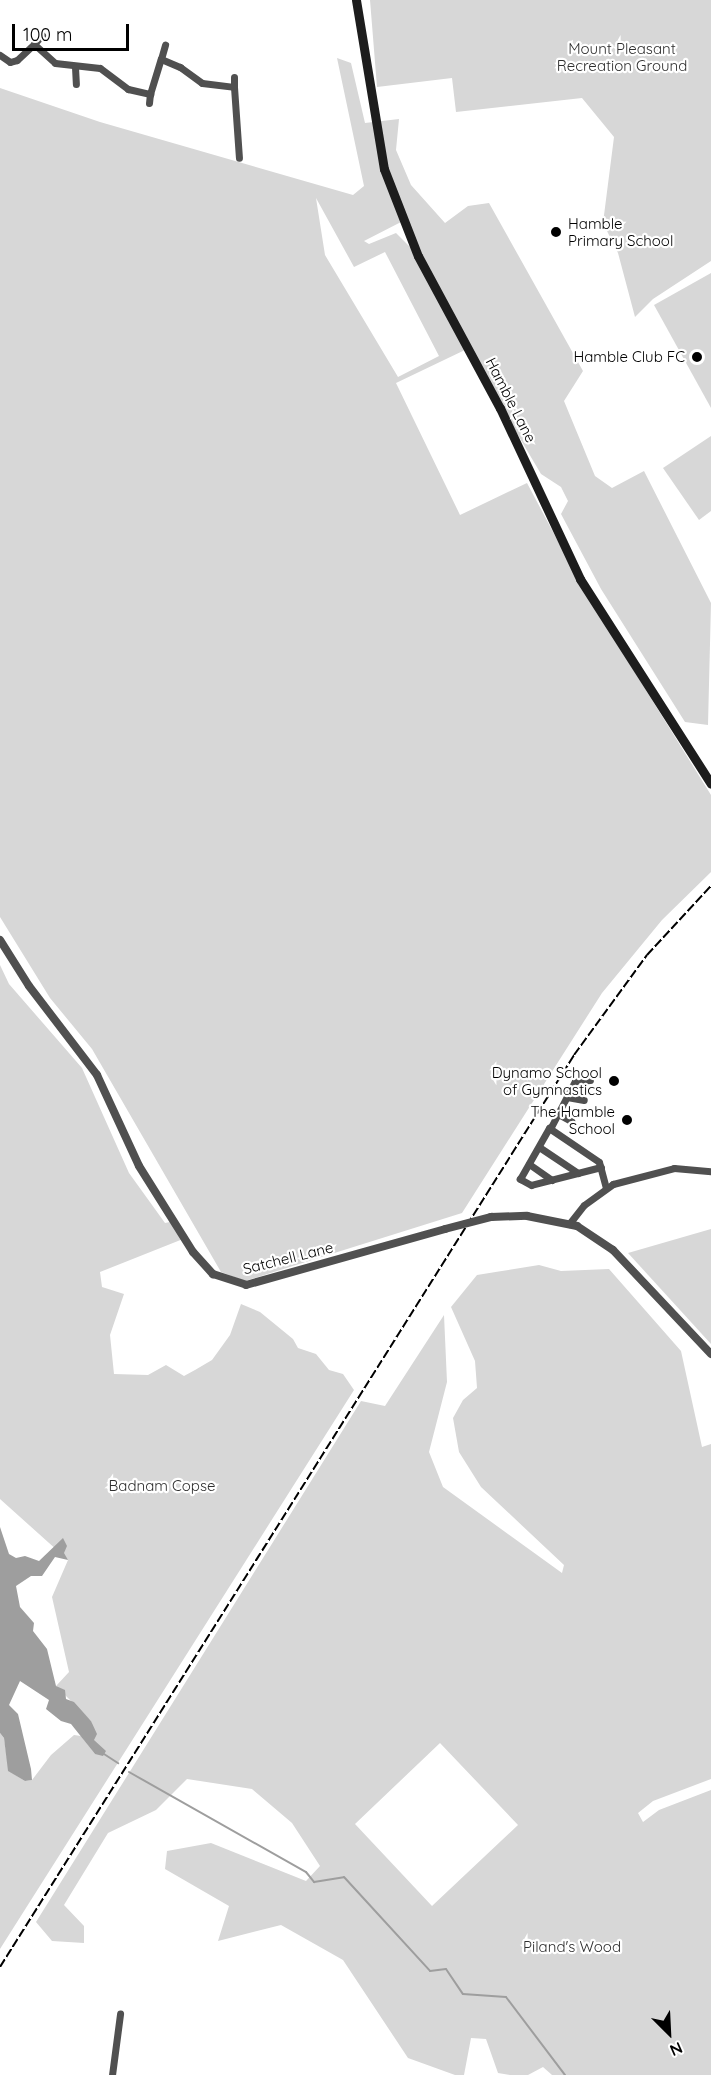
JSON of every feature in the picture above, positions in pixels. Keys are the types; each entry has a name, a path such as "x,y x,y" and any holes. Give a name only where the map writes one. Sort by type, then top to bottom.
{"main road":[{"name":"Hamble Lane","path":"356,0 384,170 418,256 500,408 580,579 711,784"}],"street":[{"path":"0,55 10,62 17,60 42,35"},
{"path":"33,44 50,60 75,68 100,68 128,89 150,94"},
{"path":"149,104 165,45"},
{"path":"161,59 180,67 202,83 234,87"},
{"path":"75,68 76,84"},
{"path":"234,77 239,158"},
{"name":"Satchell Lane","path":"0,940 29,986 97,1075 139,1166 193,1252 213,1274 246,1285 491,1217 527,1216 569,1224 613,1250 711,1354"},
{"path":"590,1080 575,1081 520,1179 531,1185 601,1167"},
{"path":"567,1097 584,1100"},
{"path":"558,1114 571,1121"},
{"path":"550,1129 599,1162 606,1188"},
{"path":"539,1147 578,1173"},
{"path":"529,1164 552,1180"},
{"path":"569,1224 606,1188 674,1168 711,1171"},
{"path":"112,2075 120,2014"}],"green space":[{"name":"Mount Pleasant Recreation Ground","path":"370,0 711,0 711,261 653,299 635,317 618,253 603,223 614,137 582,98 456,112 452,78 377,87"},
{"path":"337,58 351,63 365,123 399,119 396,150 411,185 445,223 468,206 489,203 583,371 564,401 595,476 612,488 644,471 711,603 708,725 685,722 601,589 561,514 568,501 561,487 541,474 467,349 396,383 460,515 527,483 585,592 711,795 711,872 662,920 602,993 462,1213 245,1281 221,1272 92,1049 50,998 0,917 0,88 100,122 353,195 364,186","holes":["316,198 354,267 385,252 439,356 398,377 325,255","403,221 412,249 396,233 369,244 364,241"]},
{"name":"Hamble Club FC","path":"711,273 711,408 654,305"},
{"path":"711,436 711,511 699,520 663,468"},
{"name":"Badnam Copse","path":"0,965 9,984 82,1068 129,1173 165,1223 175,1221 183,1239 100,1272 102,1287 124,1294 110,1335 114,1374 148,1375 166,1365 184,1376 195,1370 212,1360 230,1335 241,1304 260,1312 293,1339 298,1348 316,1354 329,1370 343,1374 354,1390 0,1949 0,1733 4,1738 9,1771 25,1781 32,1780 51,1755 74,1735 81,1736 95,1754 91,1721 56,1686 69,1672 52,1597 68,1560 0,1499"},
{"path":"711,1229 711,1344 628,1253"},
{"name":"Piland's Wood","path":"539,1265 561,1271 609,1269 681,1351 702,1447 711,1444 711,1779 653,1801 638,1813 643,1822 659,1810 711,1790 711,2075 552,2075 543,2067 528,2075 510,2075 498,2073 486,2039 471,2038 464,2075 455,2075 408,2058 343,1960 281,1925 218,1941 229,1906 165,1869 167,1851 211,1843 306,1881 320,1866 292,1823 252,1789 187,1779 156,1810 108,1833 64,1905 84,1926 84,1943 52,1941 36,1922 361,1401 385,1406 444,1315 447,1382 429,1452 443,1487 562,1573 564,1565 481,1487 459,1452 453,1418 463,1400 477,1388 475,1361 451,1307 477,1275","holes":["440,1743 518,1825 432,1906 355,1824"]}],"shaded area":[{"path":"0,1527 9,1554 16,1558 25,1556 39,1561 63,1538 67,1546 64,1553 68,1560 55,1557 42,1576 31,1576 16,1586 20,1607 34,1623 33,1631 47,1649 56,1686 65,1690 66,1699 74,1702 91,1721 97,1734 94,1740 106,1751 103,1756 95,1754 71,1724 61,1721 46,1709 49,1700 20,1681 9,1705 18,1714 31,1769 32,1780 25,1781 8,1771 4,1738 0,1733"}],"waterway":[{"path":"104,1754 118,1763"},
{"path":"129,1772 306,1872 314,1882 344,1877 430,1971 446,1969 463,1994 506,1997 565,2075"}],"railway":[{"path":"0,1967 574,1055 647,955 711,886"}],"place":[{"name":"Hamble Primary School","path":"556,232"},
{"name":"Hamble Club FC","path":"697,357"},
{"name":"Dynamo School of Gymnastics","path":"614,1081"},
{"name":"The Hamble School","path":"627,1120"}]}
